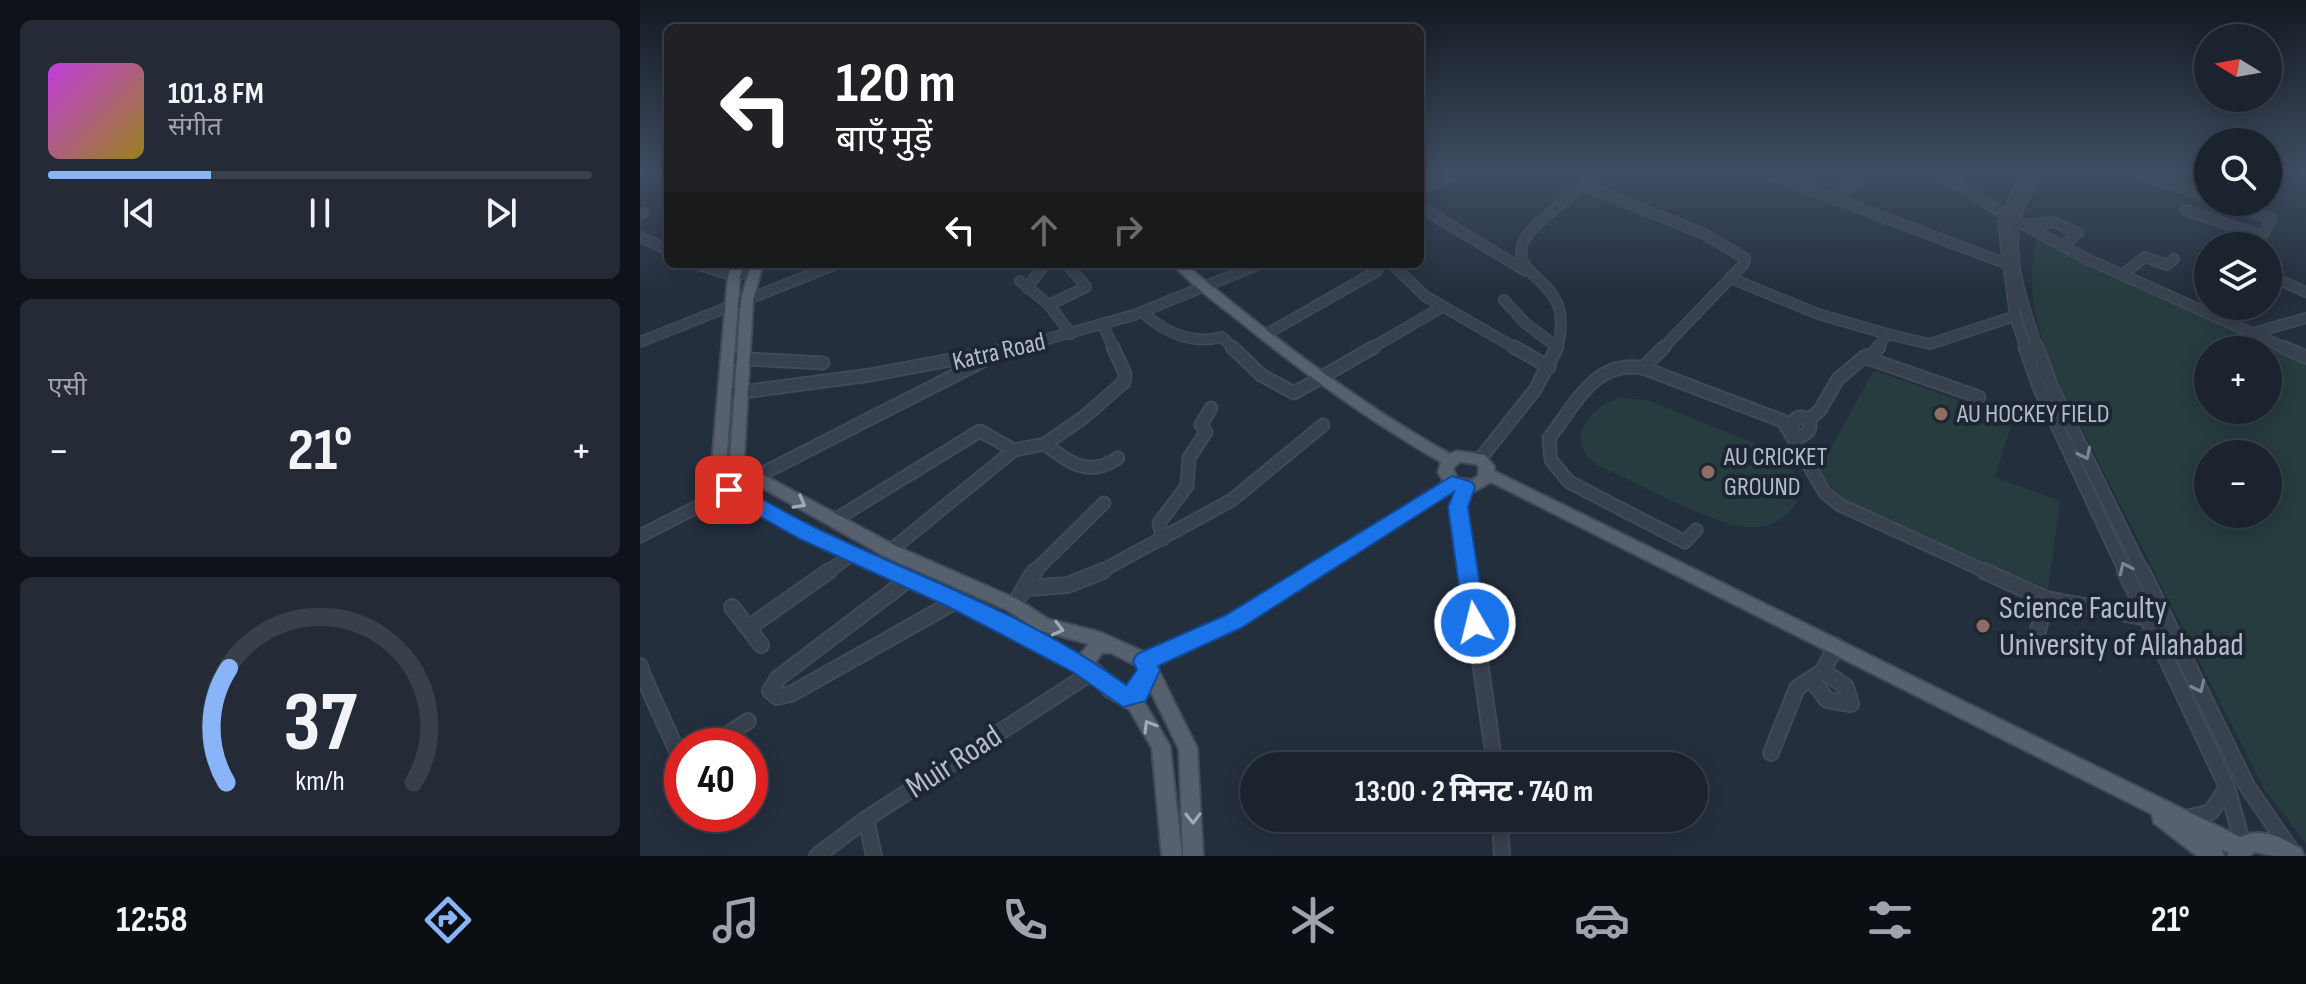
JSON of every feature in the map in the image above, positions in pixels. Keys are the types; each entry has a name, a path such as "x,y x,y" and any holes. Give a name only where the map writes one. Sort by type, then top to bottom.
{"main road":[{"path":"740,303 756,268"},
{"path":"1182,268 1323,377 1450,460"},
{"path":"736,270 740,303 733,393 719,464 729,490 807,533 956,601 1088,668 1135,703 1161,746 1172,856"},
{"path":"733,393 737,458 755,477 890,551 1013,605 1044,625 1111,645 1147,665 1188,748 1193,856"},
{"path":"1484,466 1480,484 1459,485 1445,472 1450,460 1465,455 2241,850 2265,842 2295,856"},
{"path":"1088,668 1098,645 1111,645"},
{"path":"1123,696 1137,694 1147,665"},
{"path":"2132,795 2214,856"}],"street":[{"path":"1427,211 1529,273 1557,301 1563,313 1557,347 1549,367 1484,466"},
{"path":"1529,273 1519,256 1526,236 1556,211"},
{"path":"1643,368 1744,264 1740,253 1649,211"},
{"path":"1868,211 2007,264"},
{"path":"2002,211 2063,246 2306,357"},
{"path":"2017,211 2009,238 2007,264 2015,316 2039,387 2227,787 2241,850"},
{"path":"2015,219 2019,211"},
{"path":"2187,211 2243,232"},
{"path":"2263,216 2272,219 2264,232"},
{"path":"2015,219 2053,222 2078,233 2063,246"},
{"path":"2009,238 2041,233"},
{"path":"640,237 664,248"},
{"path":"2009,238 2034,340 2052,387 2247,786 2295,856"},
{"path":"2123,274 2145,257 2167,265 2174,259"},
{"path":"736,270 756,268"},
{"path":"640,342 827,268"},
{"path":"1041,268 1024,284 1049,305 1071,334"},
{"path":"1049,305 1058,297 1086,287 1070,268"},
{"name":"Katra Road","path":"733,393 938,366 994,355 1143,313 1207,290 1252,268"},
{"path":"1396,268 1425,296 1549,367"},
{"path":"1265,335 1377,271"},
{"path":"1730,278 1818,314 1931,344 1950,339 1992,318 2015,316"},
{"path":"2282,281 2306,292"},
{"path":"1504,300 1525,323 1557,347"},
{"path":"1143,313 1158,328 1185,337 1211,341 1222,337 1261,375 1286,392 1294,393 1442,307"},
{"path":"2253,333 2306,318"},
{"path":"890,551 1014,450 1045,444 1124,382 1125,374 1103,325"},
{"path":"1807,421 1820,410 1838,379 1864,357 1874,354 1887,334"},
{"path":"640,536 994,355"},
{"path":"1864,357 1979,397"},
{"path":"736,358 823,363"},
{"path":"1696,530 1685,542 1569,482 1551,460 1549,438 1602,372 1622,364 1643,368 1783,421 1825,493 1840,505 2046,599 2148,618"},
{"path":"1163,539 1159,523 1188,490 1192,474 1189,458 1204,440 1206,432 1201,425 1211,408"},
{"path":"1028,588 1068,585 1094,576 1163,539 1232,500 1323,425"},
{"path":"833,521 980,431 1014,450"},
{"path":"1045,444 1092,471 1105,469 1118,458"},
{"path":"1147,665 1234,621 1459,485"},
{"path":"1459,485 1458,507 1493,752"},
{"path":"1013,605 1028,588 1030,576 1104,503"},
{"path":"748,628 854,553"},
{"path":"909,579 778,678 770,691 777,697 791,694 956,601"},
{"path":"2036,639 2046,599"},
{"path":"732,607 761,645"},
{"path":"1771,753 1797,688 1818,675 1836,646"},
{"name":"Muir Road","path":"817,856 866,819 1088,668"},
{"path":"641,675 666,728"},
{"path":"737,728 748,721"},
{"path":"2182,819 2210,814 2221,807 2227,787"},
{"path":"866,819 874,856"},
{"path":"1501,832 1502,856"}],"green space":[{"path":"2044,237 2194,307 2194,320 2221,320 2255,336 2194,336 2194,424 2282,424 2282,349 2306,360 2306,843 2264,789 2060,385 2035,314 2033,260 2037,239"},
{"path":"1874,370 2013,420 1995,477 2060,501 2048,590 1842,502 1819,469"},
{"path":"1618,398 1648,400 1768,449 1793,472 1797,502 1775,522 1760,527 1745,527 1713,519 1597,465 1587,456 1581,436 1589,418"}],"place":[{"name":"AU HOCKEY FIELD","path":"1941,414"},
{"name":"AU CRICKET GROUND","path":"1708,472"},
{"name":"Science Faculty University of Allahabad","path":"1983,626"}],"route":[{"path":"729,490 807,533 956,601 1094,671 1112,690 1123,696 1137,694 1149,670 1145,661 1234,621 1452,483 1465,487 1458,507 1475,623"}]}
